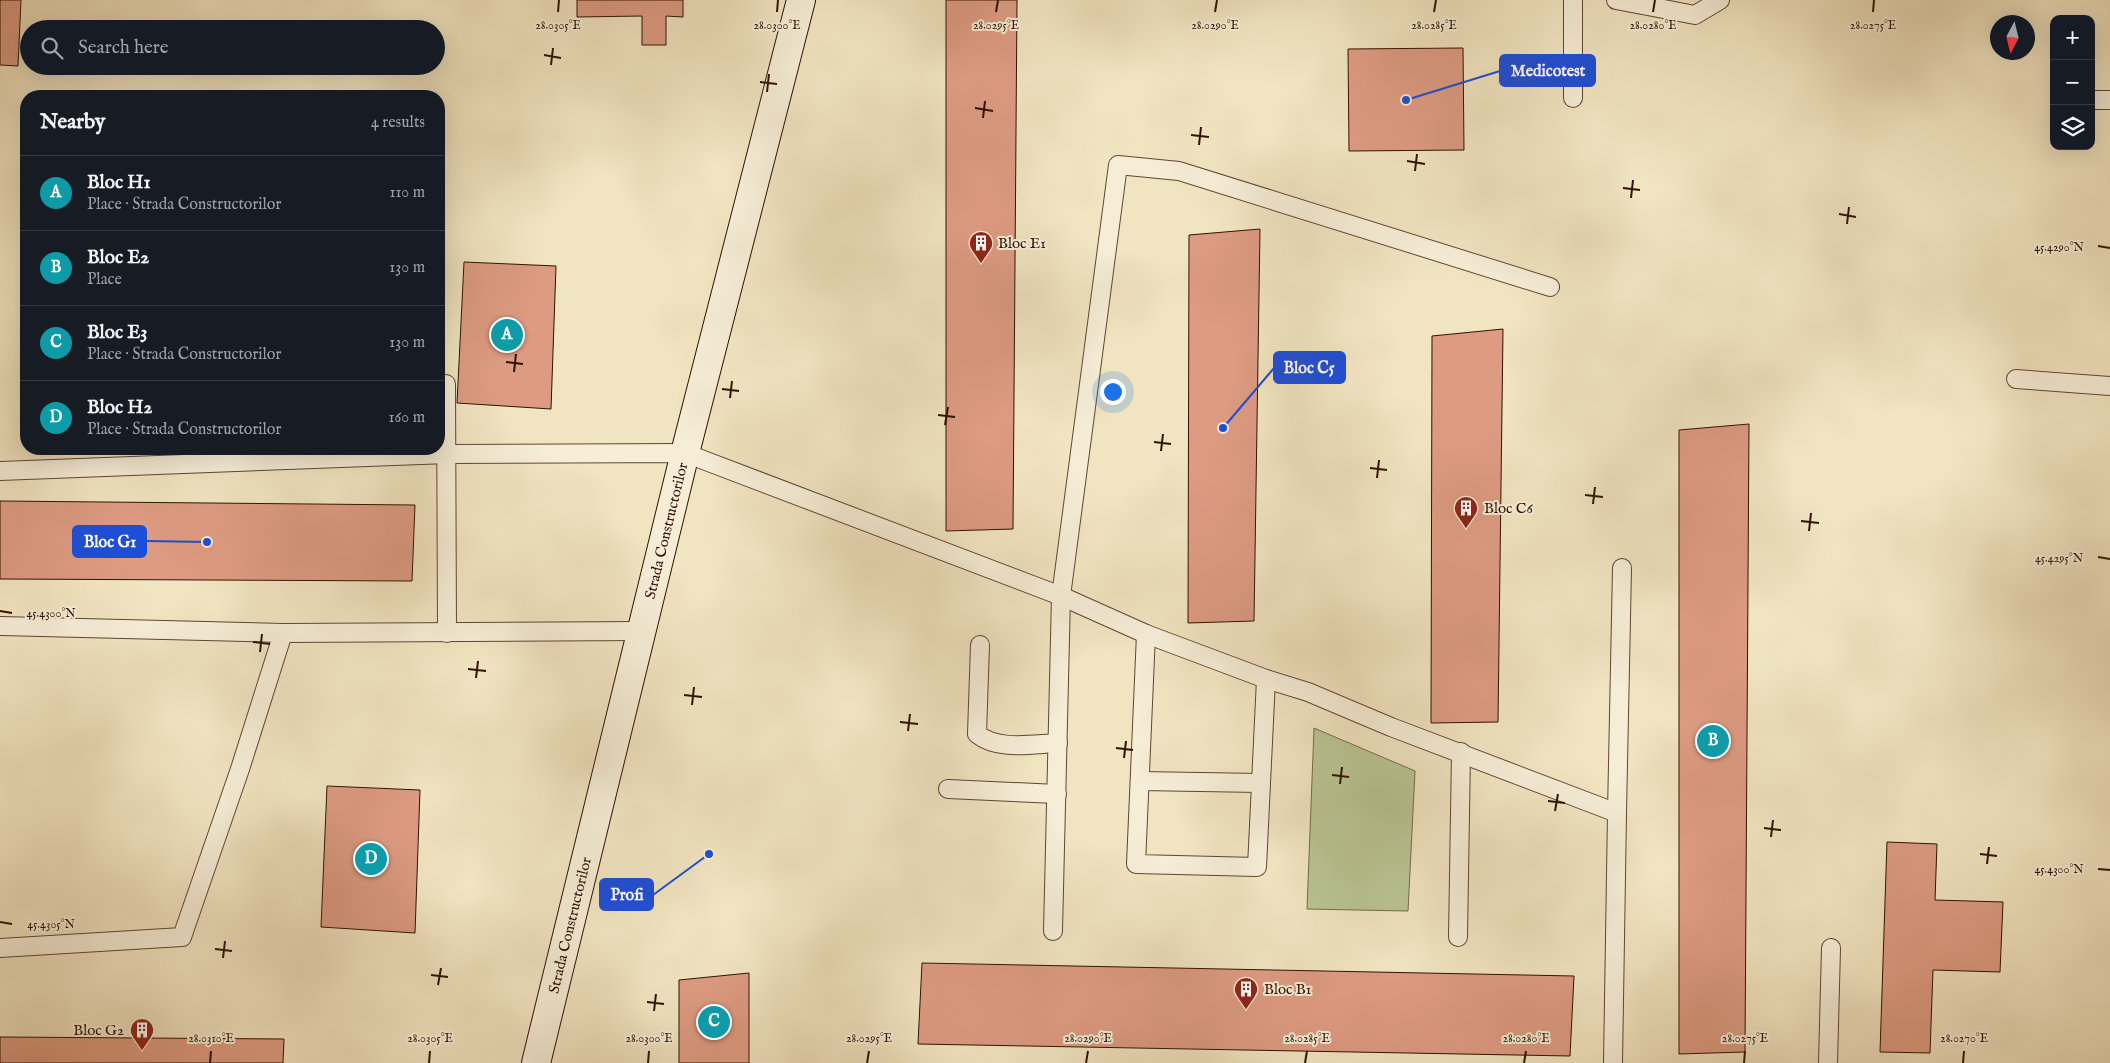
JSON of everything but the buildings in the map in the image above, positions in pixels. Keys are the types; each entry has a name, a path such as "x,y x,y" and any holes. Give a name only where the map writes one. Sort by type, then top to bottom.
{"street":[{"name":"Strada Constructorilor","path":"536,1063 582,881 640,631 800,0"}],"lane":[{"path":"1573,0 1573,98"},
{"path":"1616,0 1695,15 1720,0"},
{"path":"2095,100 2110,100"},
{"path":"1053,932 1061,596 1118,165 1179,171 1550,287"},
{"path":"2016,379 2110,386"},
{"path":"445,384 448,454 447,633"},
{"path":"445,454 685,453 1061,596 1146,634 1266,679 1308,692 1391,727 1461,752 1617,813"},
{"path":"0,472 423,455"},
{"path":"1612,1063 1622,568"},
{"path":"0,626 283,633 640,631"},
{"path":"0,948 182,937 240,769 283,633"},
{"path":"1146,634 1136,864 1257,868 1266,679"},
{"path":"980,646 977,734 986,741 1004,744 1058,744"},
{"path":"1458,937 1461,752"},
{"path":"1140,781 1260,783"},
{"path":"948,789 1057,794"},
{"path":"1828,1063 1831,948"}],"green space":[{"path":"1314,728 1415,771 1408,911 1307,909"}],"place":[{"name":"Medicotest","path":"1406,100"},
{"name":"Bloc E1","path":"981,264"},
{"name":"Bloc H1","path":"507,335"},
{"name":"Bloc C5","path":"1223,428"},
{"name":"Bloc C6","path":"1466,529"},
{"name":"Bloc G1","path":"207,542"},
{"name":"Bloc E2","path":"1713,741"},
{"name":"Profi","path":"709,854"},
{"name":"Bloc H2","path":"371,859"},
{"name":"Bloc B1","path":"1246,1010"},
{"name":"Bloc E3","path":"714,1022"},
{"name":"Bloc G2","path":"142,1051"}]}
